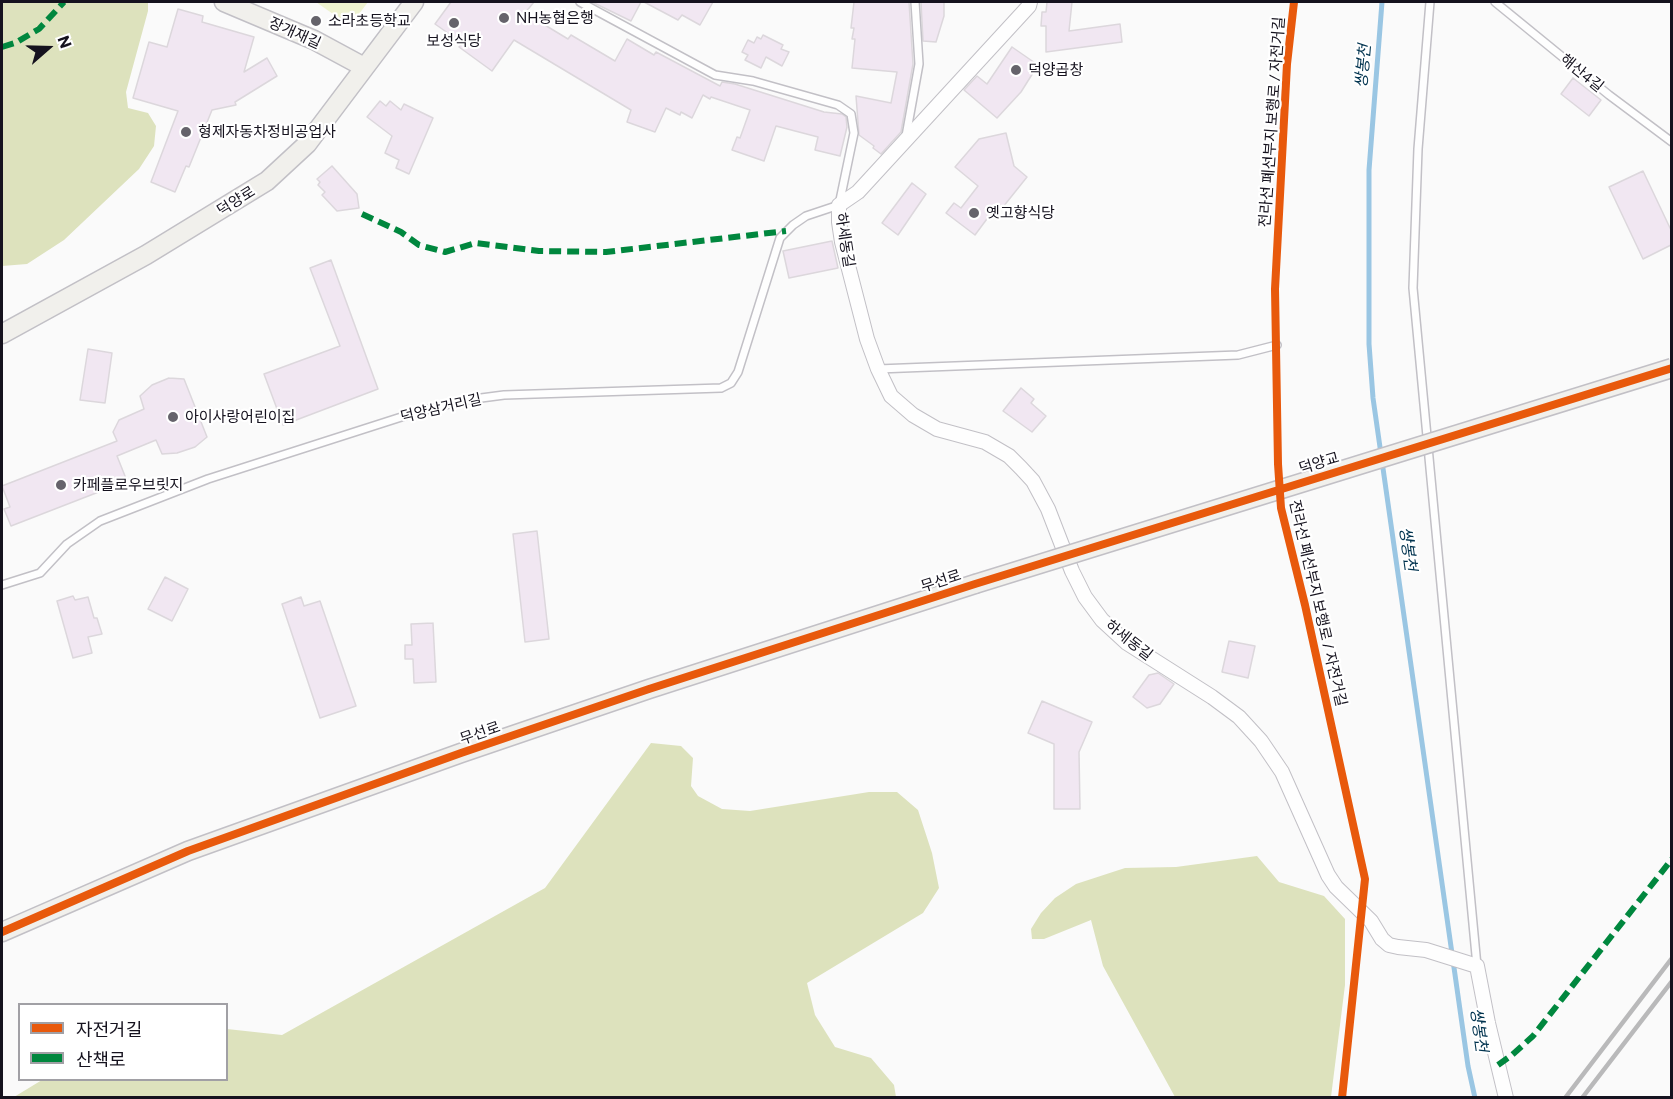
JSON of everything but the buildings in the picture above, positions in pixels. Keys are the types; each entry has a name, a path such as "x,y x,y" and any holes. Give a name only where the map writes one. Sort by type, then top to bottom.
{"street":[{"name":"장개재길","path":"224,2 314,40 364,67"},
{"name":"덕양로","path":"2,334 146,255 267,181 307,144 414,2"},
{"name":"하세동길","path":"1031,3 858,192 839,205 842,242 867,339 878,369 891,396 913,415 938,429 985,442 1009,456 1033,481 1048,508 1072,571 1085,597 1102,620 1127,643 1219,702 1250,728 1272,754 1282,772 1322,863 1336,887 1361,910 1382,939 1389,945 1426,950 1473,964"},
{"name":"덕양교","path":"975,584 1671,368"},
{"name":"무선로","path":"2,932 188,851 461,753 649,689 975,584"},
{"path":"1473,964 1506,1098"}],"lane":[{"name":"하세동길","path":"579,2 715,75 753,81 838,105 848,110 853,119 854,133 839,205"},
{"path":"904,141 919,64 915,2"},
{"path":"1430,2 1418,149 1413,288 1473,964"},
{"name":"해산4길","path":"1495,2 1609,95 1671,142"},
{"name":"덕양삼거리길","path":"2,585 40,573 67,544 99,521 208,479 417,412 466,400 504,396 726,387 735,379 738,372 780,238 806,216 839,205"},
{"path":"878,369 1238,355 1277,345"}],"green space":[{"path":"2,2 148,2 148,11 126,92 128,108 148,113 156,126 154,146 139,169 64,240 27,264 2,266"},
{"path":"316,2 368,2 350,26"},
{"path":"651,743 681,746 693,758 691,786 698,796 722,809 750,811 869,792 897,792 918,810 932,853 939,888 923,913 807,983 815,1015 835,1047 871,1058 894,1085 896,1097 14,1097 40,1081 228,1081 228,1029 282,1035 545,888"},
{"path":"1257,856 1279,882 1324,896 1345,919 1345,985 1331,1097 1175,1097 1103,966 1091,920 1044,939 1032,939 1031,929 1041,913 1055,898 1076,884 1125,868 1176,867"}],"waterway":[{"name":"쌍봉천","path":"1382,2 1369,170 1369,344 1373,398 1468,1066 1475,1098"}],"railway":[{"path":"1565,1098 1672,958"},
{"path":"1582,1098 1672,981"}],"marked path":[{"path":"2,47 15,43 39,29 64,2"},
{"path":"362,214 401,232 419,245 445,252 476,243 539,251 606,252 786,231"},
{"path":"1498,1065 1533,1036 1672,859"}],"cycle path":[{"name":"전라선 폐선부지 보행로 / 자전거길","path":"1294,2 1287,64 1275,289 1278,464 1281,508 1305,605 1365,879 1342,1098"},
{"path":"2,932 188,851 461,753 649,689 975,584 1672,368"}],"place":[{"name":"NH농협은행","path":"504,18"},
{"name":"소라초등학교","path":"316,21"},
{"name":"보성식당","path":"454,23"},
{"name":"덕양곱창","path":"1016,70"},
{"name":"형제자동차정비공업사","path":"186,132"},
{"name":"옛고향식당","path":"974,213"},
{"name":"아이사랑어린이집","path":"173,417"},
{"name":"카페플로우브릿지","path":"61,485"}]}
